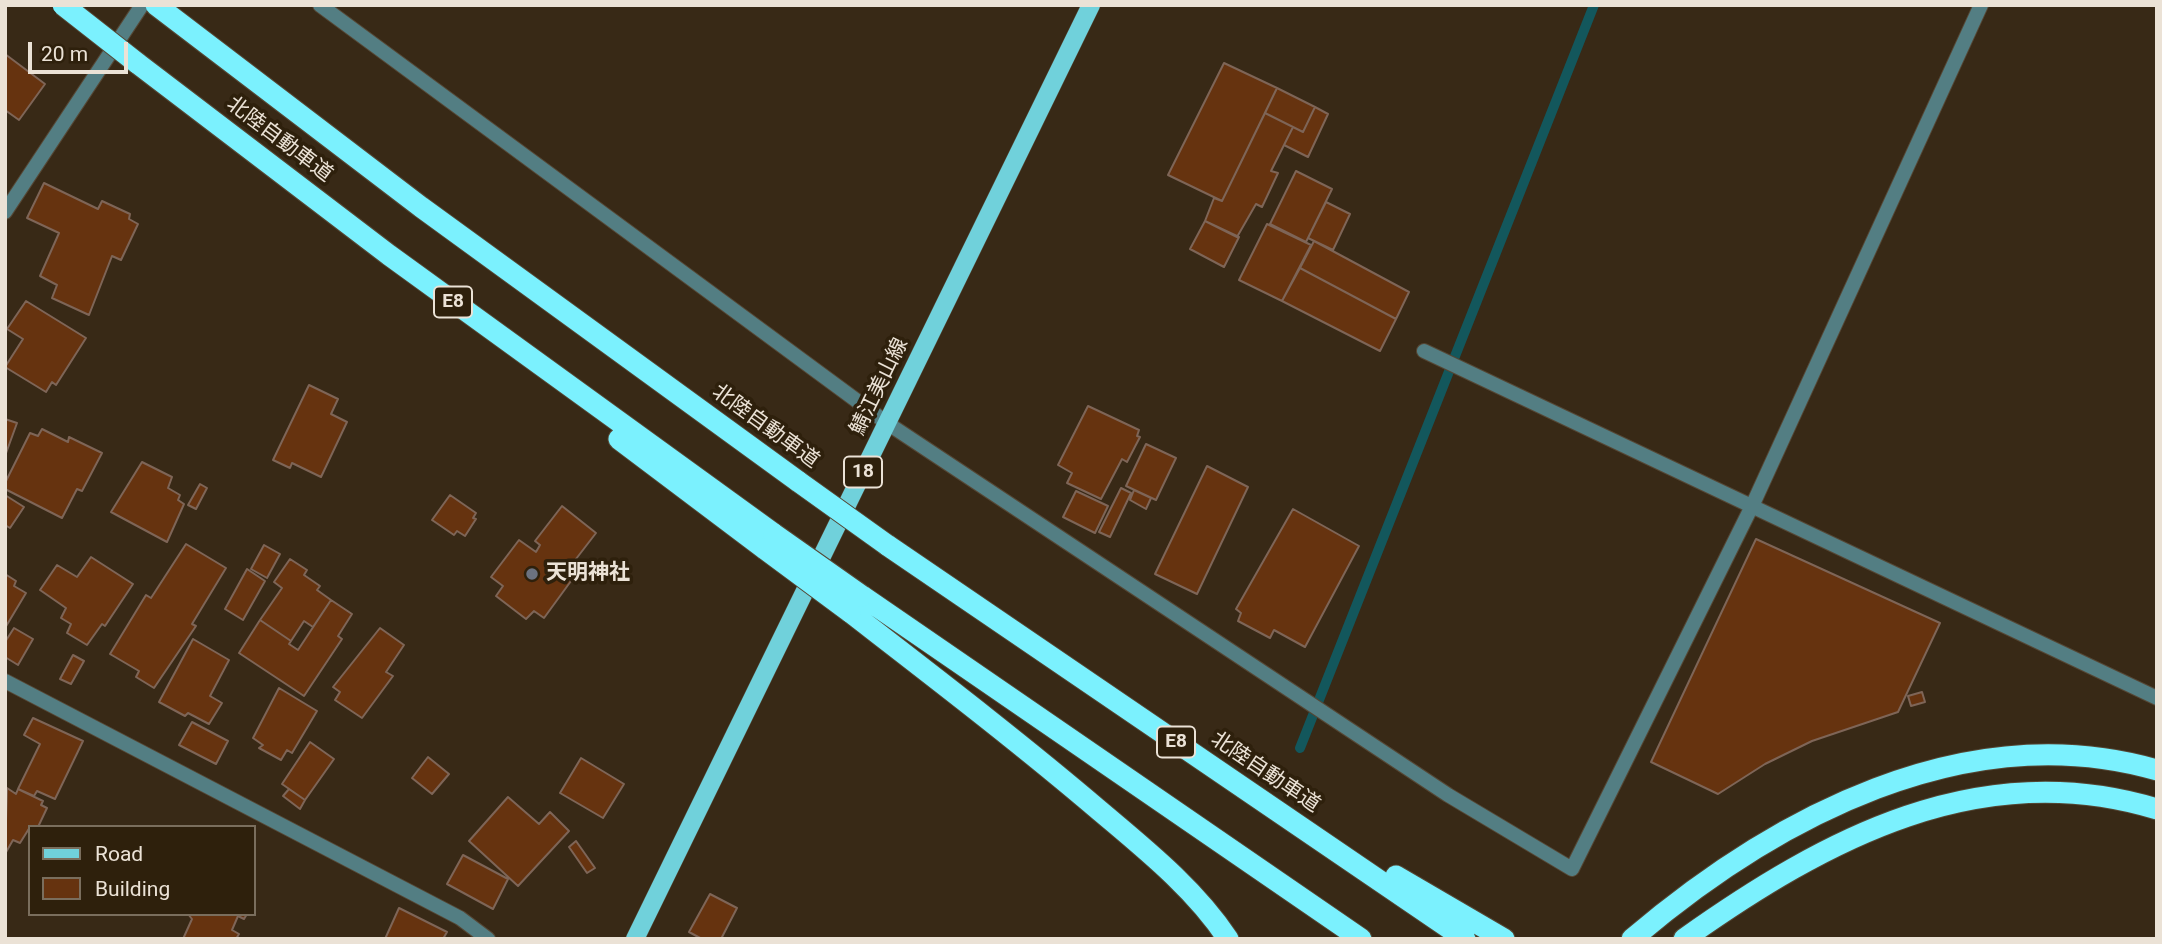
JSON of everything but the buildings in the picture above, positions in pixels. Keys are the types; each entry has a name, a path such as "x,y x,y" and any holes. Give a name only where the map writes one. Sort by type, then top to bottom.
{"highway":[{"name":"北陸自動車道","path":"63,5 388,255 503,352 856,604"},
{"name":"北陸自動車道","path":"162,10 421,207 887,545 1465,939"},
{"path":"856,604 1125,832 1180,882 1228,939"},
{"path":"856,604 1361,939"},
{"path":"1632,939 1730,863 1800,822 1869,790 1942,766 2014,756 2078,755 2157,770"},
{"path":"1684,939 1741,899 1812,856 1884,822 1950,802 2018,792 2072,791 2125,799 2157,808"},
{"path":"1249,792 1504,939"}],"main road":[{"name":"鯖江美山線","path":"635,939 1091,5"}],"street":[{"path":"5,212 142,5"},
{"path":"320,5 887,423 1448,795 1572,869 1753,504 1981,5"},
{"path":"1424,351 1753,504 2157,698"},
{"path":"5,681 460,918 488,939"}],"waterway":[{"path":"1300,748 1594,5"}],"place":[{"name":"天明神社","path":"532,574"}]}
